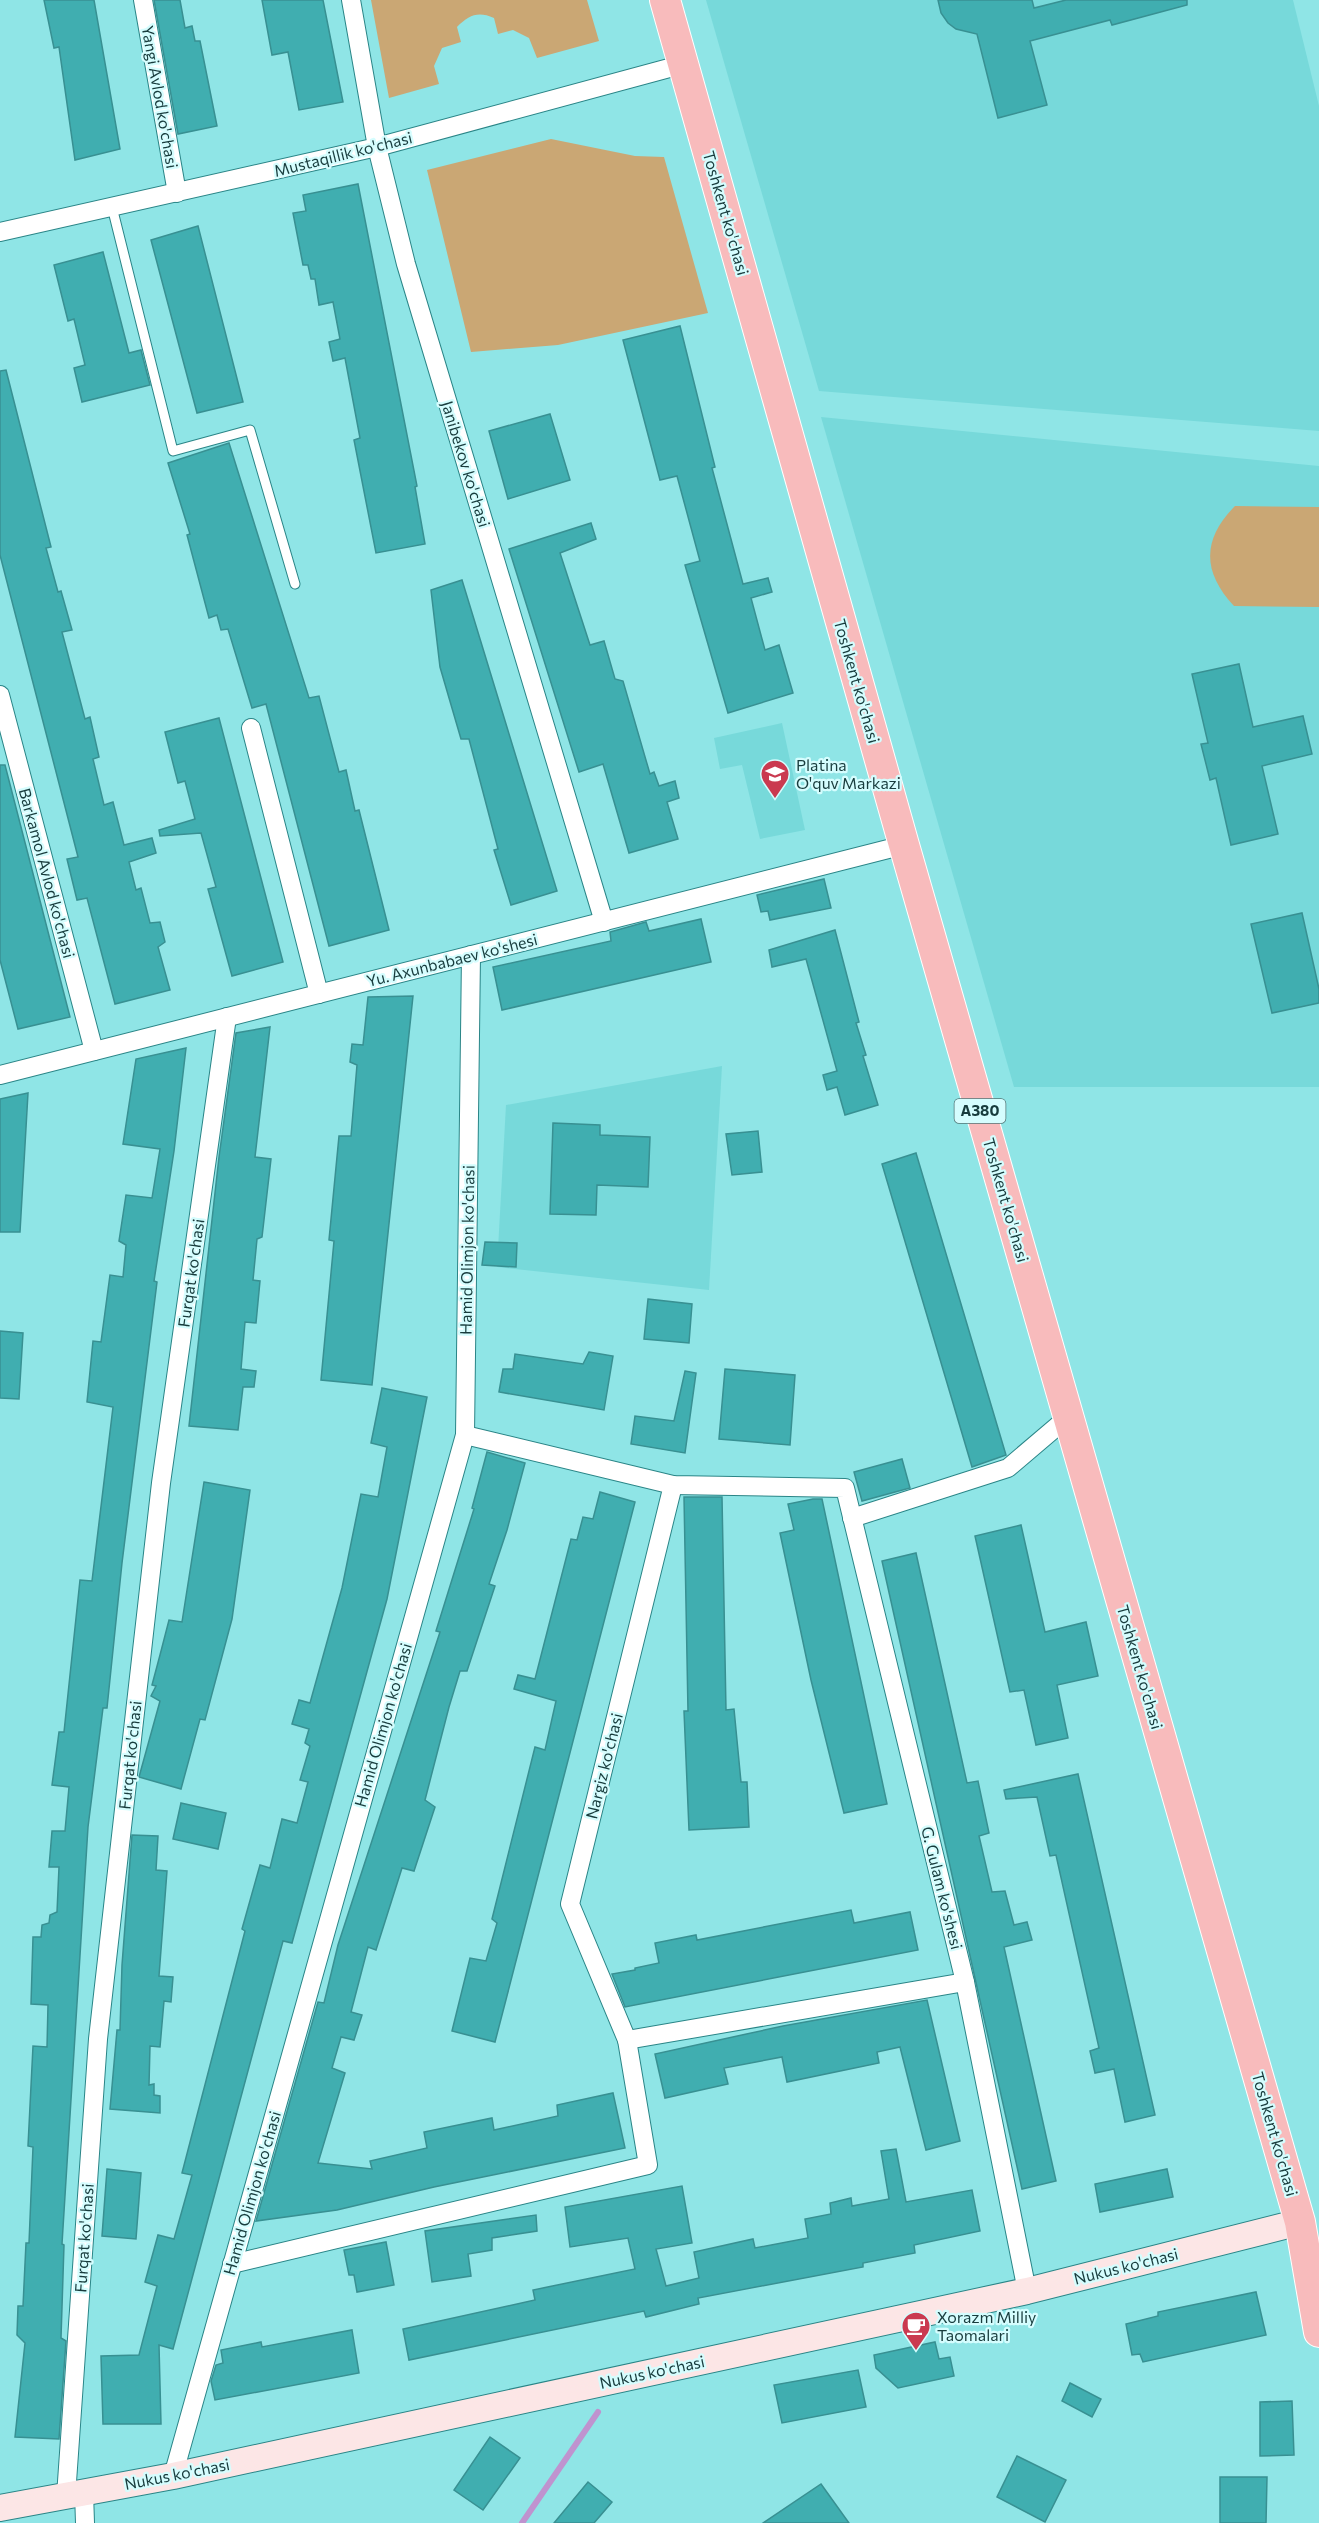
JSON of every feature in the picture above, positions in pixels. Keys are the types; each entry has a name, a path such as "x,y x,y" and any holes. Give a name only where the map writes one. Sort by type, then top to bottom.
{"highway":[{"name":"Toshkent ko'chasi","path":"665,0 904,845 1300,2222 1319,2332"}],"main road":[{"name":"Nukus ko'chasi","path":"0,2508 173,2476 1027,2291 1300,2222"}],"street":[{"name":"Yangi Avlod ko'chasi","path":"143,0 177,193"},
{"name":"Janibekov ko'chasi","path":"351,0 377,147 406,264 604,922"},
{"name":"Mustaqillik ko'chasi","path":"0,232 377,147 684,64"},
{"name":"Barkamol Avlod ko'chasi","path":"0,695 94,1051"},
{"path":"251,728 319,994"},
{"name":"Yu. Axunbabaev ko'shesi","path":"0,1075 904,845"},
{"name":"Hamid Olimjon ko'chasi","path":"173,2476 465,1435 471,955"},
{"name":"Furqat ko'chasi","path":"85,2523 75,2494 98,2039 161,1483 227,1017"},
{"path":"852,1518 1008,1468 1068,1417"},
{"path":"465,1435 673,1485"},
{"name":"G. Gulam ko'shesi","path":"673,1485 845,1488 965,1982 1027,2291"},
{"name":"Nargiz ko'chasi","path":"232,2264 648,2165 627,2040 570,1904 673,1485"},
{"path":"627,2040 965,1982"}],"lane":[{"path":"112,207 173,451 249,430 296,585"}],"shaded area":[{"path":"371,0 587,0 599,41 537,58 529,38 513,30 498,34 494,18 474,15 457,27 461,42 442,48 434,66 439,84 389,98"},
{"path":"706,0 1293,0 1319,106 1319,431 819,391"},
{"path":"551,139 635,156 664,157 708,313 558,345 471,352 427,170"},
{"path":"821,417 1319,466 1319,1087 1014,1087"},
{"path":"1235,506 1319,507 1319,607 1234,606 1216,581 1210,556 1216,531"},
{"name":"Platina O'quv Markazi","path":"782,723 805,830 760,839 742,765 720,769 714,738"},
{"path":"722,1066 709,1290 497,1267 506,1105"}],"building":[{"path":"44,0 94,0 120,149 75,160 59,47 54,48"},
{"path":"154,0 180,0 185,28 192,26 195,41 200,41 217,126 178,134"},
{"path":"262,0 323,0 343,102 299,110 288,52 272,55"},
{"path":"938,0 1032,0 1034,8 1066,0 1187,0 1187,5 1112,25 1110,20 1030,41 1047,105 998,118 977,34 956,29 948,23 941,13"},
{"path":"358,184 417,486 415,487 425,544 376,553 354,440 360,438 345,358 333,361 329,342 340,339 333,302 319,305 315,279 311,279 308,265 303,265 293,213 306,211 303,195"},
{"path":"198,226 243,402 197,413 151,240"},
{"path":"103,252 129,353 141,350 150,385 82,402 74,368 85,365 74,319 68,321 54,265"},
{"path":"680,326 715,467 712,468 743,584 768,578 772,592 751,598 765,650 779,645 793,693 728,713 685,565 700,561 677,476 660,480 623,340"},
{"path":"6,370 51,547 46,548 58,592 61,591 72,630 62,632 85,719 90,717 99,757 93,759 104,805 113,802 124,845 152,838 156,853 129,862 136,890 141,888 150,923 160,922 165,942 158,947 170,990 115,1004 87,898 77,900 67,859 78,857 0,555 0,371"},
{"path":"550,414 570,480 508,499 489,431"},
{"path":"229,443 309,698 319,696 339,772 346,770 355,811 359,810 389,930 329,946 266,704 252,708 228,629 221,630 217,615 209,618 187,535 190,534 168,463"},
{"path":"591,523 596,539 560,553 590,645 604,641 615,679 623,681 650,774 654,772 659,786 675,781 679,798 667,802 678,839 629,853 603,764 579,772 509,549"},
{"path":"462,580 557,891 511,905 494,850 498,849 469,739 461,739 440,667 431,590"},
{"path":"1239,664 1253,727 1303,716 1312,754 1262,766 1278,834 1231,845 1216,778 1210,780 1201,744 1208,743 1192,674"},
{"path":"219,718 283,962 232,976 208,889 216,887 201,833 160,836 159,830 195,819 185,781 178,783 165,732"},
{"path":"0,765 5,765 70,1017 18,1029 0,960"},
{"path":"824,879 831,908 770,920 768,911 761,912 757,895"},
{"path":"1302,913 1319,989 1319,1003 1272,1013 1251,924"},
{"path":"701,919 711,962 502,1010 493,967 611,941 610,932 646,922 649,931"},
{"path":"835,930 859,1022 856,1023 866,1055 863,1056 878,1105 845,1115 837,1087 827,1090 823,1075 837,1071 806,959 772,967 769,950"},
{"path":"413,996 372,1385 321,1380 334,1241 329,1240 339,1136 351,1136 357,1065 350,1062 352,1044 363,1045 368,997"},
{"path":"270,1027 255,1157 271,1159 262,1237 257,1239 253,1280 260,1281 256,1323 245,1322 241,1369 256,1371 254,1387 243,1387 238,1430 189,1426 219,1157 236,1033"},
{"path":"186,1048 174,1151 154,1281 157,1282 122,1563 107,1708 103,1708 88,1827 62,2244 64,2245 61,2338 66,2341 59,2439 15,2437 25,2343 17,2335 18,2306 23,2306 26,2243 29,2243 33,2147 28,2146 33,2046 47,2047 48,2005 31,2004 33,1937 41,1937 42,1925 49,1923 50,1915 57,1912 59,1867 49,1867 52,1831 65,1831 69,1787 52,1785 59,1732 64,1732 80,1580 92,1581 113,1407 87,1402 93,1341 101,1342 110,1275 123,1277 126,1245 119,1241 126,1195 152,1198 160,1149 123,1144 136,1059"},
{"path":"28,1093 20,1232 0,1232 0,1099"},
{"path":"553,1123 600,1125 600,1135 650,1137 648,1187 597,1185 596,1215 550,1214"},
{"path":"758,1131 762,1172 732,1175 726,1134"},
{"path":"916,1153 1006,1455 972,1467 882,1164"},
{"path":"485,1242 517,1243 516,1267 482,1265"},
{"path":"648,1299 692,1304 689,1343 644,1339"},
{"path":"0,1331 23,1333 19,1399 0,1398"},
{"path":"589,1352 613,1356 604,1410 499,1392 503,1369 513,1369 515,1354 583,1364"},
{"path":"725,1369 795,1375 790,1445 719,1439"},
{"path":"685,1371 696,1373 685,1453 631,1444 635,1416 674,1421"},
{"path":"382,1388 427,1397 387,1599 292,1943 283,1941 173,2349 159,2345 161,2424 103,2424 101,2356 139,2355 157,2286 145,2282 158,2235 174,2239 192,2175 182,2173 260,1865 270,1868 282,1819 297,1823 308,1782 300,1780 310,1746 305,1743 309,1729 292,1724 299,1700 310,1703 342,1588 361,1494 378,1497 387,1447 371,1443"},
{"path":"487,1452 525,1463 507,1530 489,1584 495,1586 467,1671 460,1671 449,1707 425,1800 435,1807 414,1871 402,1868 376,1950 368,1947 351,2012 362,2015 354,2040 341,2037 332,2068 345,2073 318,2163 372,2169 370,2161 427,2148 424,2132 492,2118 494,2130 558,2116 557,2105 613,2093 625,2148 434,2187 337,2210 256,2221 318,2002 324,2003 338,1945 440,1632 436,1631 474,1509 472,1508"},
{"path":"902,1459 910,1488 862,1501 854,1472"},
{"path":"204,1482 250,1490 232,1619 205,1720 200,1719 181,1789 139,1777 160,1701 151,1696 156,1686 152,1685 169,1620 182,1622"},
{"path":"600,1492 635,1502 495,2042 452,2031 470,1958 486,1961 497,1923 492,1919 535,1747 545,1750 556,1701 514,1689 518,1675 535,1679 571,1539 577,1540 583,1517 593,1519"},
{"path":"684,1497 722,1497 726,1710 734,1709 741,1782 747,1782 749,1827 689,1830 684,1711 688,1711"},
{"path":"822,1499 887,1804 844,1813 811,1680 780,1533 794,1530 788,1504"},
{"path":"1021,1525 1045,1632 1086,1622 1098,1676 1057,1685 1068,1738 1036,1745 1024,1690 1010,1692 975,1536"},
{"path":"916,1553 967,1783 978,1781 989,1833 979,1836 992,1892 1005,1891 1014,1925 1027,1922 1032,1940 1004,1947 1056,2181 1022,2189 882,1561"},
{"path":"1078,1774 1155,2115 1125,2122 1114,2069 1095,2073 1090,2051 1099,2048 1056,1855 1050,1856 1037,1797 1006,1799 1004,1790"},
{"path":"181,1803 226,1813 218,1849 173,1839"},
{"path":"132,1835 158,1836 156,1870 167,1871 159,1976 173,1977 171,2002 164,2001 160,2047 150,2046 149,2085 154,2084 154,2095 160,2096 160,2113 110,2109 117,2030 120,2030 122,1965"},
{"path":"851,1910 854,1923 910,1912 918,1950 625,2007 612,1974 659,1963 655,1943 696,1935 697,1940"},
{"path":"927,2000 960,2141 926,2150 900,2047 877,2052 879,2063 787,2082 782,2057 724,2068 728,2084 665,2098 655,2054 783,2026"},
{"path":"896,2149 906,2202 972,2190 980,2231 914,2245 915,2253 863,2263 863,2267 698,2298 699,2304 646,2317 644,2311 409,2360 403,2329 535,2300 533,2290 635,2269 628,2238 570,2247 565,2207 682,2186 692,2243 656,2249 666,2286 699,2278 694,2252 753,2239 755,2248 808,2238 805,2219 831,2214 830,2203 851,2198 852,2206 889,2199 881,2151"},
{"path":"107,2169 141,2173 136,2239 102,2236"},
{"path":"1167,2169 1173,2197 1100,2212 1095,2184"},
{"path":"536,2215 537,2231 492,2238 492,2250 468,2254 471,2276 432,2282 425,2231"},
{"path":"386,2242 394,2285 357,2292 354,2275 349,2275 344,2250"},
{"path":"1256,2292 1266,2335 1143,2362 1140,2354 1132,2355 1126,2324 1158,2316 1158,2312"},
{"path":"352,2330 359,2373 215,2400 211,2381 216,2365 223,2363 221,2350 261,2342 262,2347"},
{"path":"935,2342 939,2359 950,2357 954,2376 898,2388 876,2368 874,2355"},
{"path":"858,2370 866,2407 782,2423 774,2385"},
{"path":"1070,2383 1101,2399 1092,2417 1062,2401"},
{"path":"1292,2401 1294,2455 1260,2456 1260,2402"},
{"path":"490,2437 520,2458 483,2510 454,2490"},
{"path":"1017,2456 1066,2480 1045,2522 997,2497"},
{"path":"1220,2477 1267,2477 1266,2523 1220,2523"},
{"path":"588,2482 612,2502 594,2523 554,2523"},
{"path":"821,2484 849,2523 763,2523"}],"waterway":[{"path":"522,2523 598,2412"}],"place":[{"name":"Platina O'quv Markazi","path":"775,800"},
{"name":"Xorazm Milliy Taomalari","path":"916,2352"}]}
